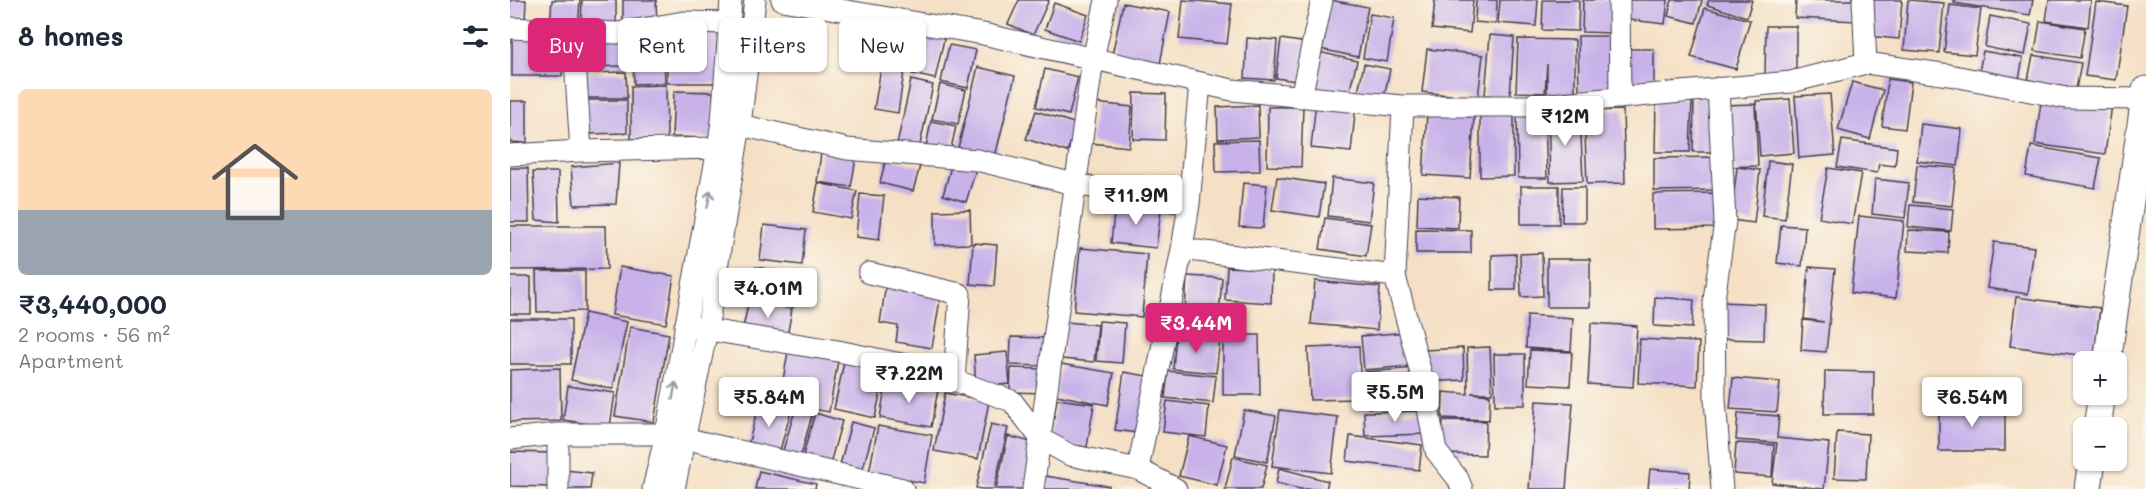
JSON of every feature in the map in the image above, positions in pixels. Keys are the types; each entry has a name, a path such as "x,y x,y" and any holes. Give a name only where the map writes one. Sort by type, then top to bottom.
{"street":[{"path":"730,18 731,0"},
{"path":"653,489 675,436 707,330 740,125 755,0"},
{"path":"782,0 983,34 1232,90 1403,106 1529,106 1620,98 1791,82 1866,63 1949,75 2066,98 2145,94 2109,351"},
{"path":"1033,489 1074,184 1093,59 1106,0"},
{"path":"1301,97 1322,0"},
{"path":"1619,0 1620,98"},
{"path":"1863,0 1866,63"},
{"path":"606,32 617,33 684,22 719,23"},
{"path":"510,28 528,29"},
{"path":"576,72 581,151"},
{"path":"674,489 675,436 685,326 718,148 725,72"},
{"path":"1138,470 1182,249 1189,204 1200,83"},
{"path":"1718,88 1725,221 1714,300 1715,388 1722,489"},
{"path":"1403,106 1395,276 1422,377 1436,451 1458,479 1462,489"},
{"path":"740,125 847,149 977,160 1074,184 1189,204"},
{"path":"510,155 718,148"},
{"path":"1182,249 1395,276"},
{"path":"869,273 960,294 954,381"},
{"path":"685,326 838,351 920,368 1012,401 1041,439 1070,455 1138,470 1176,489"},
{"path":"558,434 558,489"},
{"path":"510,439 558,434 675,436 903,489"},
{"path":"2088,489 2090,471"}],"building":[{"path":"510,0 526,0 525,21 510,20"},
{"path":"552,0 580,0 579,18 551,18"},
{"path":"582,0 616,0 616,26 606,26 606,18 581,18"},
{"path":"623,0 656,0 657,18 623,18"},
{"path":"1019,0 1049,0 1033,35 1008,24"},
{"path":"1183,0 1232,4 1227,44 1179,39"},
{"path":"1330,0 1368,7 1358,57 1320,49"},
{"path":"1435,0 1473,0 1470,33 1432,29"},
{"path":"1476,0 1497,0 1496,24 1475,22"},
{"path":"1500,0 1538,0 1536,26 1498,23"},
{"path":"1543,0 1579,0 1578,31 1542,30"},
{"path":"1583,0 1616,0 1614,33 1582,32"},
{"path":"1626,0 1668,0 1665,24 1623,19"},
{"path":"1672,0 1702,0 1696,23 1668,16"},
{"path":"1709,0 1752,0 1747,17 1707,5"},
{"path":"1796,0 1859,0 1857,21 1795,18"},
{"path":"1870,0 1902,0 1899,39 1867,36"},
{"path":"1908,0 1944,3 1939,53 1904,50"},
{"path":"1954,0 2033,0 2030,15 1954,3"},
{"path":"2049,0 2091,0 2088,27 2046,21"},
{"path":"2096,2 2127,6 2116,80 2085,76"},
{"path":"1054,3 1088,15 1079,41 1045,29"},
{"path":"1123,3 1170,12 1160,64 1112,55"},
{"path":"1950,5 1981,9 1975,55 1944,52"},
{"path":"1705,8 1750,20 1736,69 1691,57"},
{"path":"1370,14 1394,18 1387,62 1363,58"},
{"path":"1990,16 2031,24 2025,55 1985,47"},
{"path":"2040,21 2085,28 2080,58 2035,51"},
{"path":"707,26 718,26 719,83 667,83 667,72 707,72"},
{"path":"1766,26 1796,26 1796,75 1765,75"},
{"path":"926,31 945,35 935,79 912,74 912,72 926,72"},
{"path":"1490,35 1514,37 1510,97 1485,95"},
{"path":"618,36 618,66 606,66 606,37"},
{"path":"1578,36 1617,36 1617,91 1579,91"},
{"path":"512,38 528,38 528,72 562,72 562,76 512,76"},
{"path":"1247,38 1277,40 1274,80 1245,78"},
{"path":"1281,39 1307,43 1302,82 1276,78"},
{"path":"1518,39 1575,40 1575,97 1547,97 1547,64 1545,93 1516,92"},
{"path":"949,45 976,50 968,88 941,82"},
{"path":"1427,49 1483,55 1478,98 1422,92"},
{"path":"1626,49 1654,49 1654,90 1626,90"},
{"path":"1983,51 2023,58 2018,85 1978,78"},
{"path":"1319,52 1357,61 1348,97 1310,88"},
{"path":"2033,55 2081,63 2076,89 2028,80"},
{"path":"1364,64 1390,69 1384,97 1358,92"},
{"path":"978,67 1015,76 995,157 958,148"},
{"path":"1045,69 1078,77 1069,115 1036,107"},
{"path":"626,72 627,98 586,98 585,73"},
{"path":"634,72 665,72 665,83 634,84"},
{"path":"880,72 904,72 898,113 874,109"},
{"path":"1888,79 1911,82 1905,129 1882,126"},
{"path":"911,80 933,85 918,154 896,149"},
{"path":"1852,82 1883,90 1870,139 1838,130"},
{"path":"940,84 966,90 958,124 932,119"},
{"path":"666,85 667,139 631,139 631,86"},
{"path":"674,91 713,92 712,138 672,137"},
{"path":"1134,93 1166,94 1165,140 1133,139"},
{"path":"1830,94 1835,155 1799,158 1795,96"},
{"path":"2042,95 2112,105 2105,154 2035,144"},
{"path":"1694,97 1718,97 1717,152 1693,152"},
{"path":"1656,99 1692,100 1690,152 1655,152"},
{"path":"1790,99 1794,153 1760,156 1756,101"},
{"path":"586,100 627,100 627,133 587,134"},
{"path":"510,101 527,101 527,143 510,142"},
{"path":"1316,101 1356,104 1351,152 1311,148"},
{"path":"1095,103 1132,107 1129,147 1091,143"},
{"path":"1755,104 1758,166 1726,167 1723,105"},
{"path":"1258,105 1259,137 1218,139 1217,107"},
{"path":"1268,107 1303,107 1301,167 1267,166"},
{"path":"1623,110 1625,183 1587,184 1584,111"},
{"path":"1036,111 1077,124 1067,152 1026,139"},
{"path":"1580,111 1583,181 1550,182 1548,112"},
{"path":"1427,114 1474,117 1470,178 1423,175"},
{"path":"1480,115 1514,115 1514,176 1480,177"},
{"path":"1517,115 1545,115 1547,178 1518,178"},
{"path":"931,121 956,126 949,158 925,152"},
{"path":"1921,124 1962,129 1958,166 1917,161"},
{"path":"1259,140 1260,171 1216,172 1215,141"},
{"path":"1842,140 1897,148 1895,166 1879,164 1877,173 1837,167"},
{"path":"2031,146 2101,158 2095,188 2026,176"},
{"path":"821,153 856,158 851,187 817,182"},
{"path":"1715,157 1716,190 1654,191 1654,158"},
{"path":"886,158 920,166 913,191 880,183"},
{"path":"953,159 977,166 966,202 943,195"},
{"path":"1768,161 1792,164 1785,219 1762,216"},
{"path":"619,163 616,204 574,205 571,167"},
{"path":"1917,165 1956,168 1952,206 1913,202"},
{"path":"1737,167 1760,170 1754,223 1731,220"},
{"path":"510,168 528,168 529,222 510,222"},
{"path":"1828,168 1861,173 1852,224 1819,218"},
{"path":"533,172 558,172 559,222 536,220"},
{"path":"1277,177 1324,184 1319,217 1272,210"},
{"path":"1332,178 1374,183 1369,221 1328,216"},
{"path":"1875,179 1909,183 1905,218 1872,214"},
{"path":"818,183 857,191 851,219 813,212"},
{"path":"1243,183 1267,185 1263,228 1239,227"},
{"path":"1521,186 1559,186 1559,224 1521,224"},
{"path":"1563,187 1585,187 1585,222 1562,222"},
{"path":"1717,193 1717,228 1653,229 1653,194"},
{"path":"860,194 884,196 879,240 856,237"},
{"path":"1418,195 1459,197 1458,228 1417,226"},
{"path":"1115,204 1161,210 1156,248 1111,243"},
{"path":"1910,205 1953,209 1951,231 1908,227"},
{"path":"970,210 971,244 935,245 935,211"},
{"path":"1859,216 1904,221 1896,298 1851,293"},
{"path":"1325,218 1371,224 1366,256 1320,249"},
{"path":"764,225 806,230 802,265 760,260"},
{"path":"1781,225 1805,227 1802,266 1777,263"},
{"path":"510,226 606,226 607,269 510,270"},
{"path":"1416,229 1471,230 1471,253 1416,253"},
{"path":"1908,230 1949,232 1948,253 1907,251"},
{"path":"1994,242 2034,247 2028,294 1987,288"},
{"path":"973,243 997,245 994,286 970,284"},
{"path":"1080,248 1147,254 1142,317 1074,311"},
{"path":"1542,253 1543,296 1521,297 1520,254"},
{"path":"1516,254 1516,290 1492,290 1492,255"},
{"path":"1547,259 1590,259 1590,307 1547,307"},
{"path":"620,267 674,276 666,324 612,315"},
{"path":"756,267 800,275 794,307 750,298"},
{"path":"1227,267 1272,269 1271,303 1225,300"},
{"path":"1809,267 1835,269 1826,352 1801,350 1803,320 1824,322 1804,319"},
{"path":"536,271 585,271 585,311 537,312"},
{"path":"1187,276 1222,278 1219,314 1185,311"},
{"path":"510,277 531,277 531,314 510,314"},
{"path":"1315,281 1380,287 1377,330 1311,324"},
{"path":"886,284 941,293 932,348 896,342 898,326 880,323"},
{"path":"1655,297 1694,300 1692,328 1654,326"},
{"path":"2016,297 2100,308 2095,351 2073,351 2073,354 2010,346"},
{"path":"749,300 792,309 787,337 743,328"},
{"path":"1721,302 1765,304 1764,340 1719,339"},
{"path":"585,313 627,322 613,389 571,380"},
{"path":"1527,315 1573,318 1571,351 1526,348"},
{"path":"510,319 571,319 571,364 510,364"},
{"path":"1099,321 1125,323 1122,363 1096,361"},
{"path":"1066,322 1098,325 1094,362 1062,359"},
{"path":"1591,323 1637,326 1633,387 1588,384"},
{"path":"630,327 669,334 654,422 615,416"},
{"path":"1408,332 1410,366 1364,370 1361,336"},
{"path":"1176,335 1220,339 1216,373 1173,369"},
{"path":"1223,335 1259,335 1260,395 1223,395"},
{"path":"1011,337 1049,338 1048,366 1010,365"},
{"path":"1640,339 1699,342 1697,386 1638,383"},
{"path":"789,346 839,355 829,412 779,403"},
{"path":"1359,346 1361,399 1310,400 1308,348"},
{"path":"1490,347 1492,393 1471,393 1490,395 1489,420 1442,418 1443,392 1468,394 1467,348"},
{"path":"1463,348 1464,380 1425,382 1424,350"},
{"path":"1530,350 1572,352 1570,386 1528,384"},
{"path":"1007,352 1010,384 976,387 974,355"},
{"path":"1494,354 1525,354 1525,405 1495,405"},
{"path":"844,362 885,371 875,418 834,409"},
{"path":"1061,364 1114,373 1108,405 1056,395"},
{"path":"560,368 561,421 510,422 510,370"},
{"path":"1011,368 1046,369 1045,393 1010,392"},
{"path":"1417,368 1419,404 1368,408 1366,372"},
{"path":"1168,371 1216,376 1213,403 1165,398"},
{"path":"1825,371 1874,372 1873,414 1824,414"},
{"path":"1124,372 1153,377 1145,434 1115,430"},
{"path":"1733,378 1780,382 1777,412 1730,409"},
{"path":"886,381 938,390 931,427 880,418"},
{"path":"568,386 615,393 610,427 563,420"},
{"path":"945,393 989,401 978,459 934,451"},
{"path":"760,399 792,408 778,457 747,449"},
{"path":"1057,399 1094,404 1087,447 1050,442"},
{"path":"1167,401 1209,406 1206,437 1163,432"},
{"path":"1536,401 1573,403 1566,489 1529,489"},
{"path":"1939,405 2005,405 2005,451 1939,451"},
{"path":"795,410 812,415 799,462 781,457"},
{"path":"1244,410 1276,416 1267,462 1235,455"},
{"path":"1280,410 1338,417 1331,473 1272,466"},
{"path":"1425,411 1425,434 1365,436 1364,412"},
{"path":"815,413 842,421 829,467 802,459"},
{"path":"1738,413 1779,416 1777,438 1829,443 1824,489 1772,483 1777,443 1736,440"},
{"path":"1443,420 1486,421 1485,455 1442,454"},
{"path":"851,422 874,428 861,475 839,469"},
{"path":"991,424 1008,428 994,489 976,488"},
{"path":"878,426 932,435 924,483 869,473"},
{"path":"1837,432 1868,434 1866,479 1834,478"},
{"path":"1008,436 1035,443 1024,489 996,489"},
{"path":"1189,436 1227,445 1217,485 1179,476"},
{"path":"1350,436 1422,445 1419,470 1347,461"},
{"path":"1736,443 1774,445 1772,477 1734,474"},
{"path":"510,452 553,453 553,487 510,486"},
{"path":"1233,457 1267,465 1261,489 1225,489"},
{"path":"1279,468 1328,481 1326,489 1300,489 1276,483"},
{"path":"1650,469 1690,472 1689,489 1648,489"},
{"path":"565,470 592,473 590,489 563,489"},
{"path":"759,471 816,484 815,489 755,489"},
{"path":"1045,476 1109,486 1108,489 1043,489"}]}
